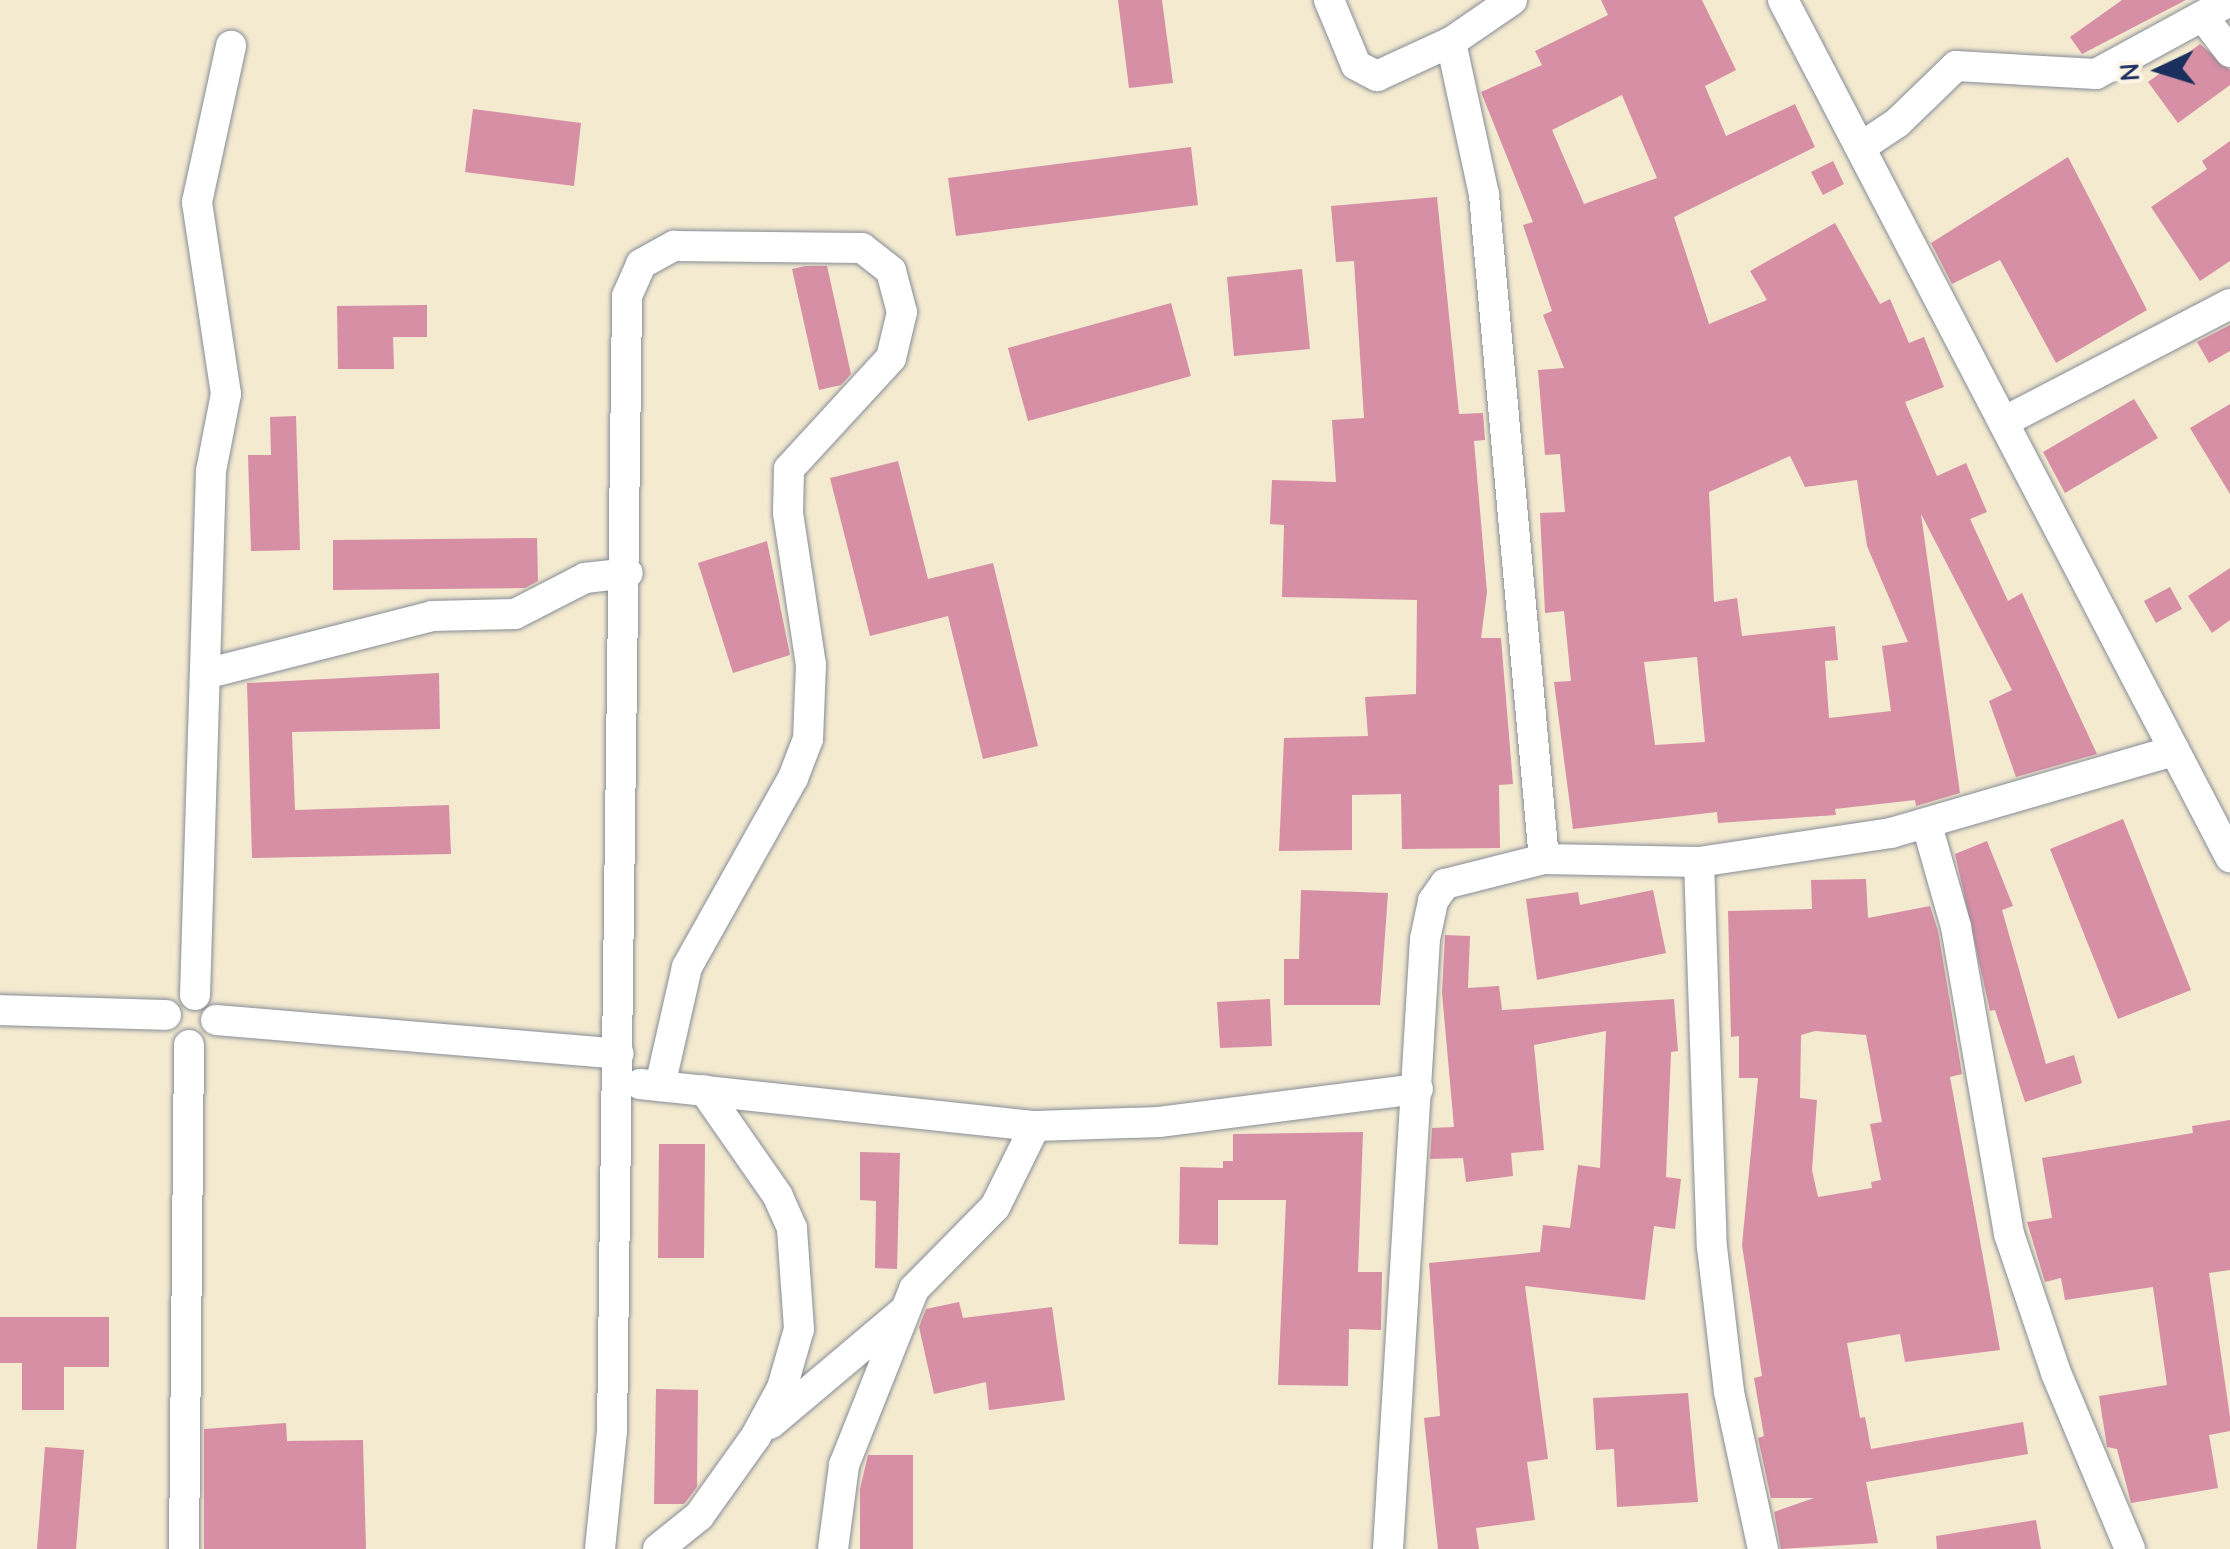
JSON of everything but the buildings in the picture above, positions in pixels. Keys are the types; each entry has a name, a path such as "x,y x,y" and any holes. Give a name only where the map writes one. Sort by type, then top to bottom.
{"street":[{"path":"1329,0 1356,65 1369,75 1451,42 1512,0"},
{"path":"1783,0 2008,420 2230,857"},
{"path":"1861,146 1897,124 1956,66 2096,74 2204,18 2230,0"},
{"path":"2204,18 2230,52"},
{"path":"1451,42 1484,196 1544,859"},
{"path":"195,995 211,471 226,394 197,202 230,46"},
{"path":"600,1549 612,1432 628,573 628,296 641,264 674,246 862,248 891,271 902,312 891,358 789,470 788,513 811,665 808,738 793,778 687,967 660,1086"},
{"path":"2008,420 2230,304"},
{"path":"205,674 432,616 516,614 585,578 628,573"},
{"path":"1388,1549 1424,938 1433,901 1460,877 1544,859 1699,862 1927,825 2174,752"},
{"path":"1927,825 1956,927 2009,1234 2056,1372 2130,1549"},
{"path":"1699,862 1712,1247 1730,1392 1763,1549"},
{"path":"189,1046 170,1036 166,1015 172,1004 195,995 205,999 216,1020"},
{"path":"0,1010 166,1015"},
{"path":"216,1020 619,1068 660,1086 1035,1126 1159,1122 1418,1089"},
{"path":"189,1046 208,1038 216,1020"},
{"path":"184,1549 189,1046"},
{"path":"658,1549 699,1516 756,1436 782,1388 799,1329 792,1228 778,1196 704,1090"},
{"path":"832,1549 844,1465 905,1310 924,1272 995,1207 1013,1182 1035,1126"},
{"path":"756,1436 905,1310"}]}
